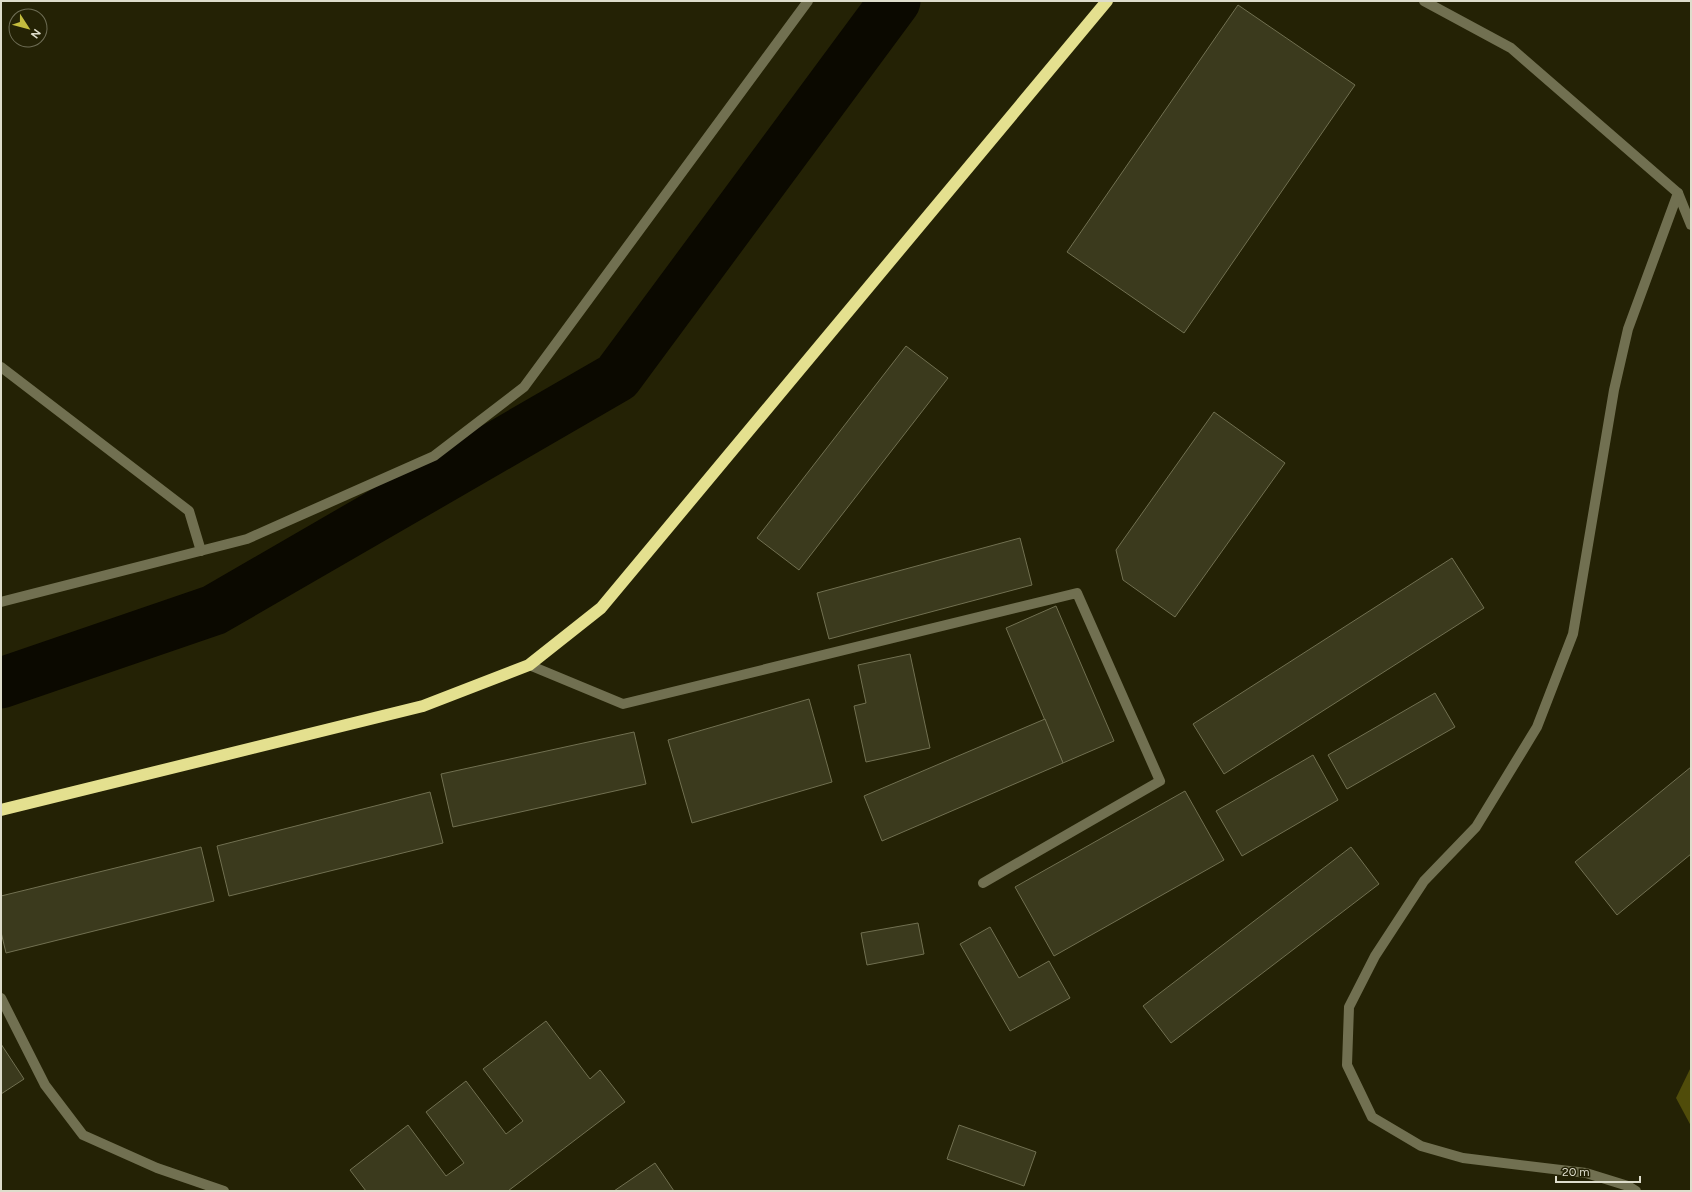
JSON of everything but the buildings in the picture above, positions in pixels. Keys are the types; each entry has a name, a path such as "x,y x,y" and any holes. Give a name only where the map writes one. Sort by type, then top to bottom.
{"highway":[{"path":"1,810 423,706 529,665 601,608 1107,1"}],"street":[{"path":"1,602 247,539 434,456 524,387 808,1"},
{"path":"1424,1 1511,48 1678,193 1691,225"},
{"path":"1636,1191 1628,1186 1586,1173 1463,1158 1421,1146 1372,1117 1346,1065 1349,1007 1375,956 1424,881 1476,827 1537,727 1573,634 1616,382 1628,329 1678,193"},
{"path":"1,367 189,510 201,551"},
{"path":"529,665 623,704 1077,593 1160,781 983,883"},
{"path":"1,998 45,1085 83,1135 158,1168 224,1191"}],"shaded area":[{"path":"1691,1067 1691,1126 1676,1098"}],"waterway":[{"path":"1,683 214,610 617,377 895,1"}]}
